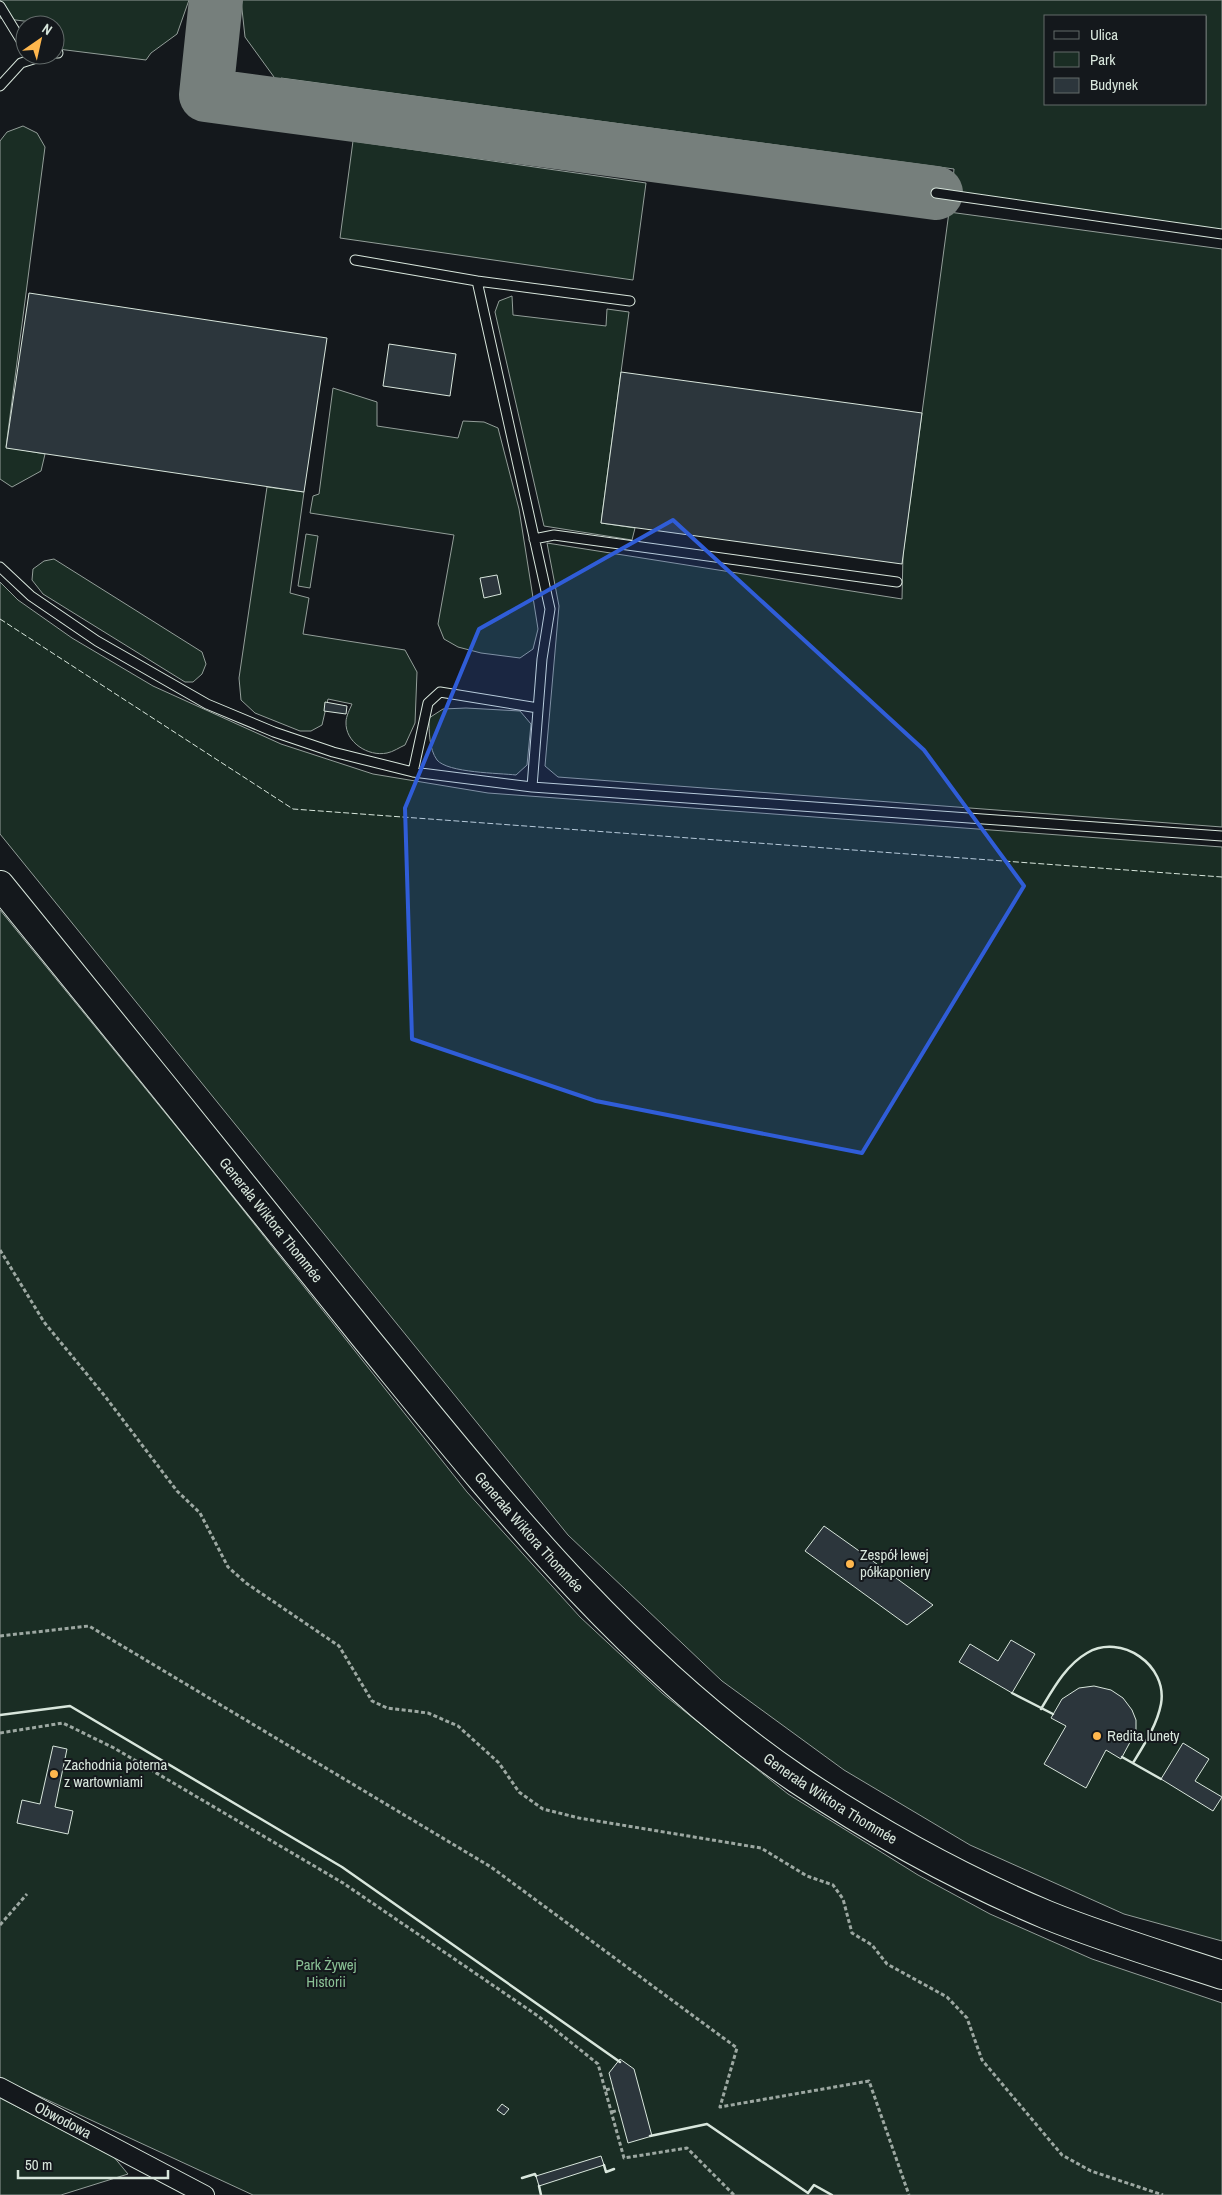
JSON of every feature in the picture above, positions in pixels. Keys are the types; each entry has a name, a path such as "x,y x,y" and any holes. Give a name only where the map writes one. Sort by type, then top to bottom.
{"main road":[{"name":"Generała Wiktora Thommée","path":"0,885 419,1403 543,1551 621,1633 695,1702 796,1778 922,1856 1050,1916 1141,1949 1222,1975"}],"street":[{"name":"Obwodowa","path":"0,2087 193,2192"}],"lane":[{"path":"0,6 15,31"},
{"path":"0,86 19,65"},
{"path":"936,193 1222,234"},
{"path":"355,260 477,281 630,301"},
{"path":"477,281 550,610 542,659 532,787"},
{"path":"534,539 554,535 897,582"},
{"path":"0,567 31,596 97,641 207,704 274,732 324,749 413,772 532,787 1222,836"},
{"path":"413,772 428,703 440,692 538,708"}],"path":[{"path":"0,1250 44,1322 104,1395 178,1491 200,1513 228,1567 246,1583 339,1646 372,1701 387,1708 428,1713 458,1726 499,1763 519,1792 543,1809 579,1818 760,1848 807,1876 833,1886 843,1899 852,1933 872,1945 887,1964 947,1997 967,2018 982,2060 1062,2155 1091,2171 1163,2195"},
{"path":"0,1636 90,1626 492,1867 737,2048 720,2106 869,2080 909,2195"},
{"path":"0,1733 63,1723 114,1748 343,1883 538,2016 598,2064 619,2134 624,2158 687,2148 734,2195"},
{"path":"0,1925 27,1894"},
{"path":"606,2090 613,2088"},
{"path":"612,2112 619,2110"},
{"path":"619,2134 625,2133"}],"highlighted area":[{"path":"673,520 924,750 1024,886 862,1153 596,1101 412,1039 405,808 479,629"}],"green space":[{"path":"0,0 189,0 177,34 151,53 146,60 65,50 65,15 15,15 15,20 0,18"},
{"path":"241,0 1222,0 1222,230 952,192 954,169 281,78 279,85 273,84 274,77 245,37"},
{"path":"23,126 37,133 45,147 6,447 45,454 41,471 12,487 0,479 0,141 7,132"},
{"path":"353,141 646,183 633,280 340,238"},
{"path":"949,212 1222,249 1222,827 558,777 545,766 559,606 547,543 902,599 903,554"},
{"path":"512,296 513,315 606,326 607,309 629,312 601,523 635,528 632,540 544,526 495,312 499,301"},
{"path":"333,388 377,402 377,426 458,438 463,421 484,422 498,428 519,509 538,629 533,649 520,658 481,653 458,647 444,639 438,624 454,535 310,513 313,496 319,494"},
{"path":"267,487 304,492 290,593 309,598 303,634 405,650 417,672 415,723 405,745 380,754 372,753 359,746 349,736 347,729 347,717 352,704 328,699 322,725 311,731 300,731 255,713 241,700 239,678"},
{"path":"306,534 318,536 310,588 298,586"},
{"path":"54,559 202,652 206,664 202,674 193,682 185,682 43,594 32,580 33,569 44,561"},
{"path":"0,582 18,600 72,638 153,686 281,744 373,774 488,793 1222,847 1222,1941 1124,1914 970,1845 844,1770 722,1681 568,1535 0,834"},
{"path":"466,708 520,711 531,724 527,765 516,775 452,768 437,760 434,756 429,734 429,718 443,709"},
{"name":"Park Żywej Historii","path":"0,910 197,1152 467,1492 580,1617 663,1694 788,1794 918,1875 990,1914 1092,1959 1222,2003 1222,2195 253,2195 0,2078"},
{"path":"0,2098 113,2156 128,2174 61,2195 0,2195"}],"building":[{"path":"29,293 327,338 304,492 6,448"},
{"path":"389,344 456,354 450,396 383,386"},
{"path":"621,372 922,413 902,564 601,523"},
{"path":"497,575 501,594 484,598 480,578"},
{"path":"325,702 347,706 346,714 324,711"},
{"name":"Zespół lewej półkaponiery","path":"824,1526 933,1605 907,1625 805,1551"},
{"path":"1011,1640 1035,1654 1012,1693 959,1662 970,1644 998,1661"},
{"name":"Redita lunety","path":"1094,1686 1111,1690 1123,1698 1132,1710 1136,1720 1136,1731 1121,1759 1106,1750 1086,1788 1044,1764 1066,1726 1051,1718 1062,1699 1079,1688"},
{"path":"1183,1743 1209,1759 1195,1781 1222,1797 1213,1811 1161,1779"},
{"name":"Zachodnia poterna z wartowniami","path":"53,1746 67,1749 55,1807 73,1811 68,1834 17,1823 22,1800 40,1804"},
{"path":"620,2059 634,2069 652,2136 628,2143 609,2073"},
{"path":"502,2104 509,2109 504,2115 497,2110"},
{"path":"601,2156 604,2165 539,2186 536,2176"}],"taxiway":[{"path":"216,0 206,95 936,193"}],"fence":[{"path":"0,619 293,809 1222,877"}],"wall":[{"path":"1041,1709 1066,1671 1087,1653 1100,1648 1114,1647 1127,1650 1139,1656 1150,1665 1157,1677 1161,1690 1161,1704 1146,1742 1133,1763"},
{"path":"1012,1693 1053,1714"},
{"path":"0,1715 70,1706 342,1867 620,2062"},
{"path":"1122,1757 1161,1779"},
{"path":"650,2136 707,2124 808,2193 814,2185 832,2195"},
{"path":"604,2165 606,2172 614,2169"},
{"path":"522,2178 535,2174 536,2176"},
{"path":"539,2186 541,2195"}],"place":[{"name":"Zespół lewej półkaponiery","path":"850,1564"},
{"name":"Redita lunety","path":"1097,1736"},
{"name":"Zachodnia poterna z wartowniami","path":"54,1774"}]}
